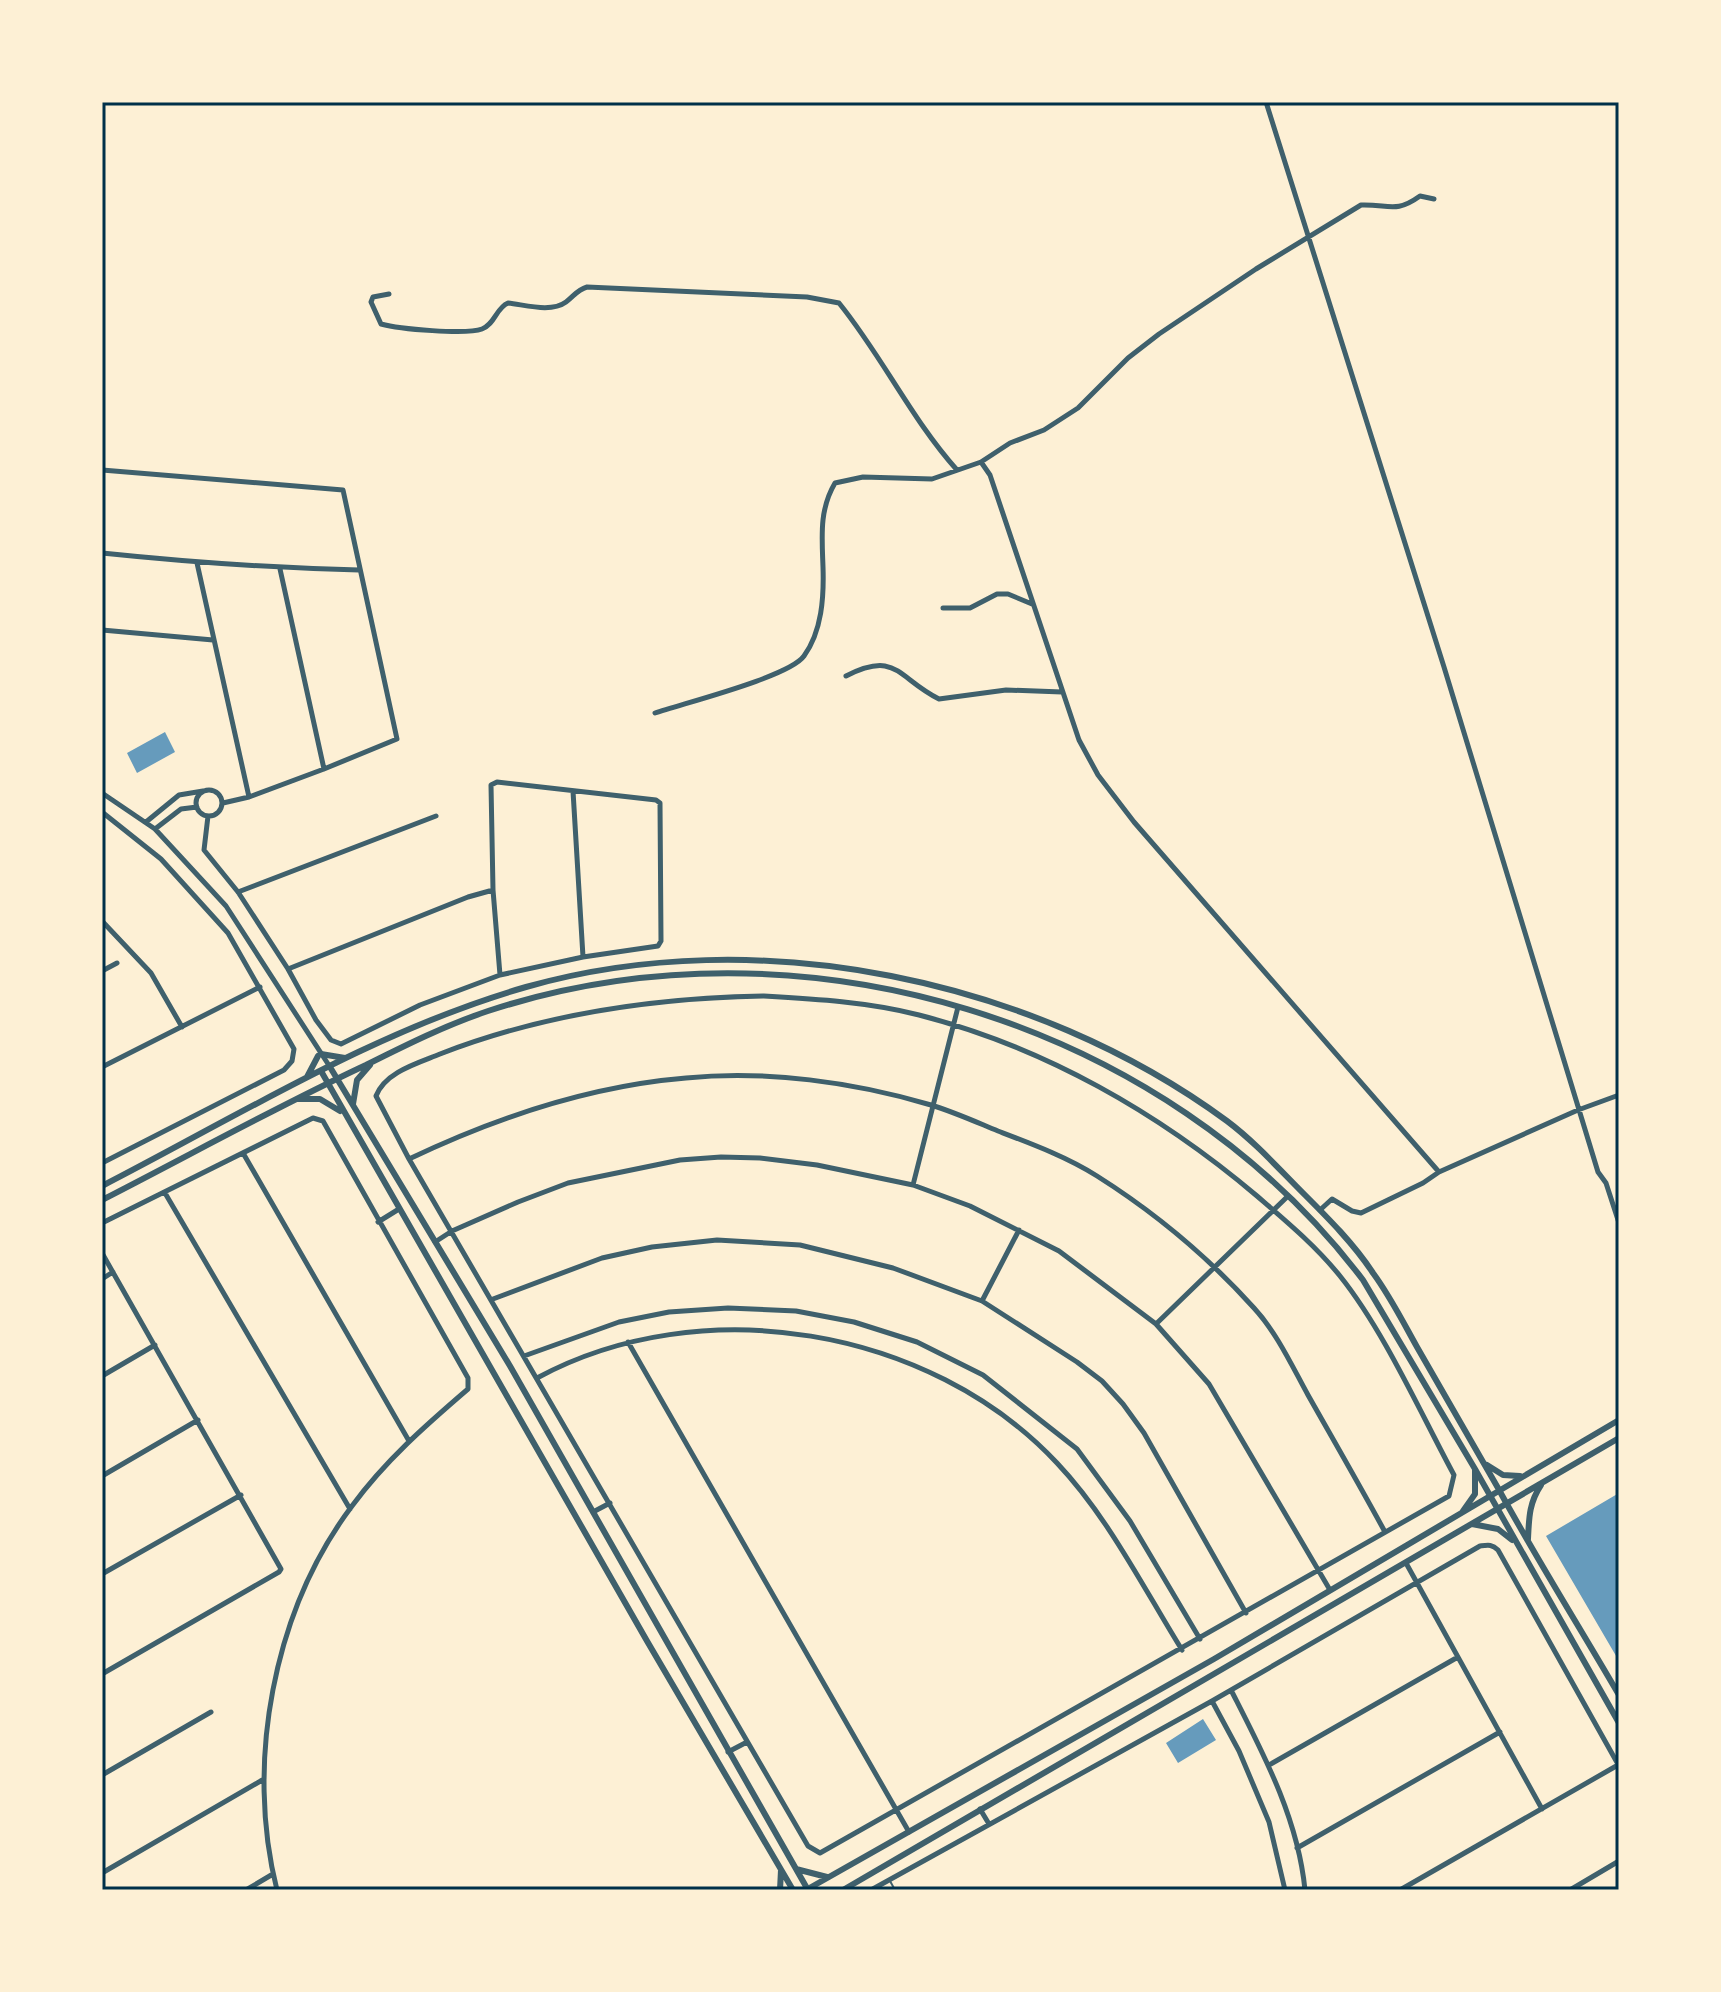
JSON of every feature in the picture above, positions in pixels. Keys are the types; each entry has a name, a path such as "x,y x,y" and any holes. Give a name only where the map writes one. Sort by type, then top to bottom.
{"street":[{"path":"1266,102 1578,1110 1598,1172 1617,1209 1619,1223"},
{"path":"655,713 783,672 803,659 815,637 824,593 822,524 826,498 835,483 863,477 932,479 981,462 1010,443 1044,430 1078,408 1128,358 1159,334 1256,269 1361,205 1395,209 1420,196 1434,199"},
{"path":"389,294 373,297 371,302 381,324 396,328 474,331 490,324 502,306 508,303 552,308 564,304 578,290 587,287 807,297 839,303 940,451 957,470"},
{"path":"981,462 990,475 1079,740 1098,775 1120,805 1439,1172"},
{"path":"102,470 343,490 397,739 249,797 223,803 217,813 208,816 197,807 197,800 203,791"},
{"path":"102,553 280,569 359,570"},
{"path":"197,563 249,797"},
{"path":"280,569 324,769"},
{"path":"943,608 970,608 997,594 1008,594 1033,604"},
{"path":"102,630 213,640"},
{"path":"846,676 878,663 894,668 939,699 1006,690 1063,692"},
{"path":"208,816 204,850 238,892 288,969 316,1020 331,1040 341,1044 420,1005 500,975 583,957 652,948 661,941 660,803 656,800 497,782 491,785 493,890 500,975"},
{"path":"573,791 583,957"},
{"path":"146,822 179,795 215,792 223,803"},
{"path":"102,793 155,829 226,906 270,971 510,1366 807,1890 1086,1733 1619,1420"},
{"path":"155,829 181,809 197,807"},
{"path":"102,812 161,859 228,933 294,1049 292,1061 284,1070 102,1163"},
{"path":"238,892 436,816"},
{"path":"288,969 468,897 493,890"},
{"path":"102,921 151,973 182,1027"},
{"path":"102,1186 321,1071 452,1012 527,987 649,964 790,961 875,971 957,991 1056,1025 1134,1064 1225,1120 1320,1210 1373,1272 1619,1695"},
{"path":"102,971 117,963"},
{"path":"102,1200 337,1078 420,1038 488,1011 617,982 667,976 738,974 857,982 958,1006 1083,1052 1128,1076 1216,1132 1289,1196 1343,1253 1363,1280 1475,1469 1619,1723"},
{"path":"102,1067 260,987"},
{"path":"763,996 866,1005 919,1015 954,1026 1072,1072 1125,1100 1211,1157 1273,1210 1341,1277 1378,1336 1454,1475 1449,1496 1320,1572 820,1853 808,1846 747,1742 493,1299 409,1159 376,1096 387,1079 481,1038 551,1020 636,1004 763,996"},
{"path":"913,1185 958,1006"},
{"path":"319,1052 350,1058"},
{"path":"319,1052 321,1071 327,1083 793,1890"},
{"path":"305,1080 319,1052"},
{"path":"353,1105 357,1080 376,1060"},
{"path":"409,1159 466,1132 571,1097 686,1078 787,1078 860,1089 931,1105 1043,1148 1096,1176 1154,1217 1214,1267 1256,1310 1279,1343 1385,1532"},
{"path":"1320,1210 1332,1199 1361,1213 1439,1172 1619,1095"},
{"path":"297,1099 320,1099 346,1116"},
{"path":"102,1223 313,1118 323,1121 468,1378 468,1389 409,1441 350,1509 298,1604 269,1712 264,1779 277,1890"},
{"path":"243,1153 409,1441"},
{"path":"435,1242 452,1231 568,1183 680,1160 760,1158 817,1165 913,1185 970,1206 1059,1251 1156,1324 1209,1384 1330,1590"},
{"path":"165,1193 350,1509"},
{"path":"1156,1324 1289,1196"},
{"path":"378,1222 399,1209"},
{"path":"982,1301 1019,1230"},
{"path":"493,1299 602,1258 652,1247 717,1240 800,1245 893,1268 982,1301 1077,1362 1102,1381 1123,1404 1144,1433 1246,1613"},
{"path":"102,1253 280,1563 279,1572 102,1674"},
{"path":"102,1279 113,1272"},
{"path":"524,1356 619,1322 669,1312 728,1308 796,1311 854,1322 917,1342 983,1375 1077,1449 1130,1521 1200,1639"},
{"path":"537,1378 581,1357 628,1342 734,1330 792,1333 838,1341 898,1359 962,1387 1008,1417 1057,1463 1122,1552 1182,1650"},
{"path":"628,1342 909,1832"},
{"path":"102,1376 155,1345"},
{"path":"102,1476 198,1420"},
{"path":"844,1890 1619,1438"},
{"path":"1484,1463 1503,1475 1515,1478 1534,1471"},
{"path":"1457,1516 1475,1494 1475,1469"},
{"path":"1528,1540 1529,1509 1532,1498 1543,1482"},
{"path":"102,1574 241,1495"},
{"path":"593,1512 610,1503"},
{"path":"1470,1524 1498,1529 1517,1546"},
{"path":"871,1890 1212,1701 1480,1546 1493,1545 1619,1766 1400,1890"},
{"path":"1406,1563 1542,1809"},
{"path":"647,1641 662,1633"},
{"path":"1269,1765 1458,1657"},
{"path":"1231,1689 1269,1765 1297,1848 1305,1890"},
{"path":"1212,1701 1239,1751 1269,1822 1285,1890"},
{"path":"102,1775 211,1712"},
{"path":"1297,1848 1500,1732"},
{"path":"1086,1733 1092,1743"},
{"path":"728,1752 747,1742"},
{"path":"102,1873 264,1779"},
{"path":"980,1809 989,1824"},
{"path":"1570,1890 1619,1861"},
{"path":"780,1890 781,1869"},
{"path":"796,1869 828,1877"},
{"path":"246,1890 273,1874"}],"lane":[{"path":"889,1879 895,1890"}],"water":[{"path":"165,732 175,752 137,773 127,753"},
{"path":"1619,1493 1619,1661 1546,1536"},
{"path":"1203,1719 1216,1740 1178,1763 1166,1743"}]}
